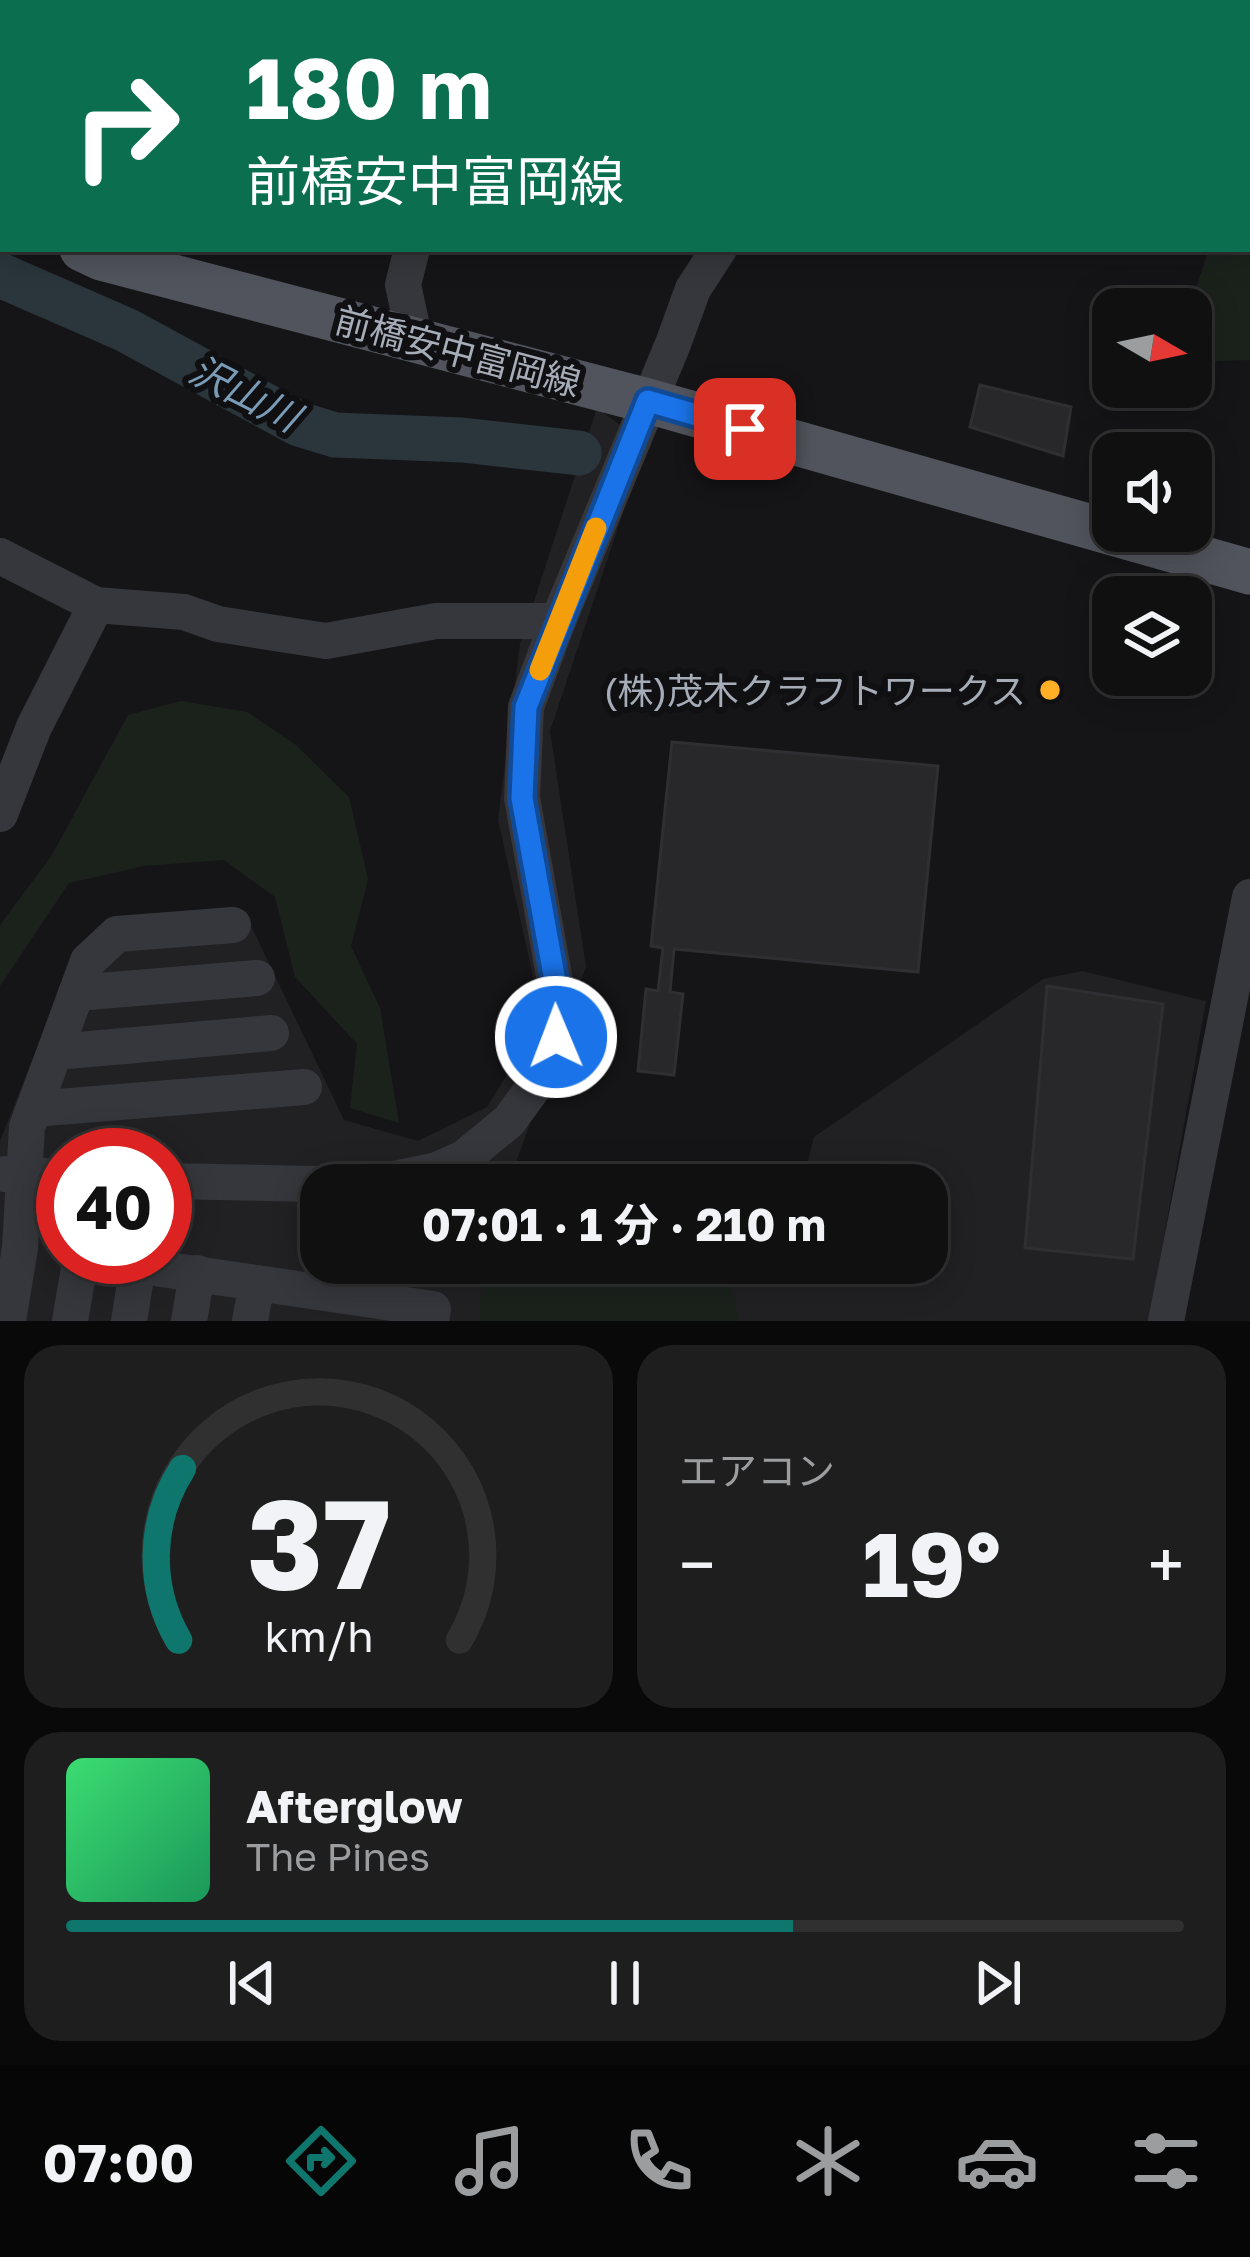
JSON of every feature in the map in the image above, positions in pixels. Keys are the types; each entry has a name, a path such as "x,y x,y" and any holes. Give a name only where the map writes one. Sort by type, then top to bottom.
{"main road":[{"name":"前橋安中富岡線","path":"88,252 648,401 1250,572"}],"street":[{"path":"411,252 403,285 415,340"},
{"path":"192,1182 365,1185 437,1171 464,1157 509,1121 541,1078 556,1037 555,981 522,798 526,707 693,289 717,252"},
{"path":"0,556 96,605 184,612 218,624 326,641 436,621 558,621"},
{"path":"0,814 34,727 96,605"},
{"path":"1166,1321 1250,897"},
{"path":"8,1321 12,1174 88,961 116,934 233,925"},
{"path":"191,929 203,1095"},
{"path":"76,993 257,978"},
{"path":"56,1052 272,1033"},
{"path":"34,1109 304,1087"},
{"path":"192,1273 256,1282 311,1306 444,1314"},
{"path":"189,1321 197,1274"},
{"path":"250,1321 256,1282"},
{"path":"70,1321 76,1284"},
{"path":"129,1321 135,1284"}],"shaded area":[{"path":"1208,252 1250,252 1250,360 1212,361 1212,288 1196,288"},
{"path":"597,408 646,444 550,731 586,967 516,1164 300,1164 300,1284 948,1284 948,1164 807,1164 814,1137 1043,979 1082,971 1206,1001 1149,1321 0,1321 0,1141 77,947 245,913 344,1120 418,1141 487,1107 523,1049 535,985 498,820 520,644"},
{"path":"181,701 247,712 296,745 349,797 368,879 351,946 380,1008 399,1123 350,1108 357,1044 295,977 275,897 224,860 144,866 69,883 0,986 0,925 52,855 128,715"},
{"path":"482,1284 730,1284 740,1321 478,1321"}],"building":[{"path":"980,385 1071,407 1063,456 970,427"},
{"path":"672,742 938,766 918,972 674,949 670,992 683,994 674,1075 638,1071 646,989 658,991 663,948 651,946"},
{"path":"1047,986 1163,1004 1133,1259 1025,1248"}],"waterway":[{"name":"沢山川","path":"0,275 126,330 299,424 335,435 462,440 579,453"}],"slow traffic":[{"path":"540,670 596,528"}],"place":[{"name":"(株)茂木クラフトワークス","path":"1050,690"}],"route":[{"path":"556,1037 555,981 522,798 526,707 648,401 745,429"}]}
